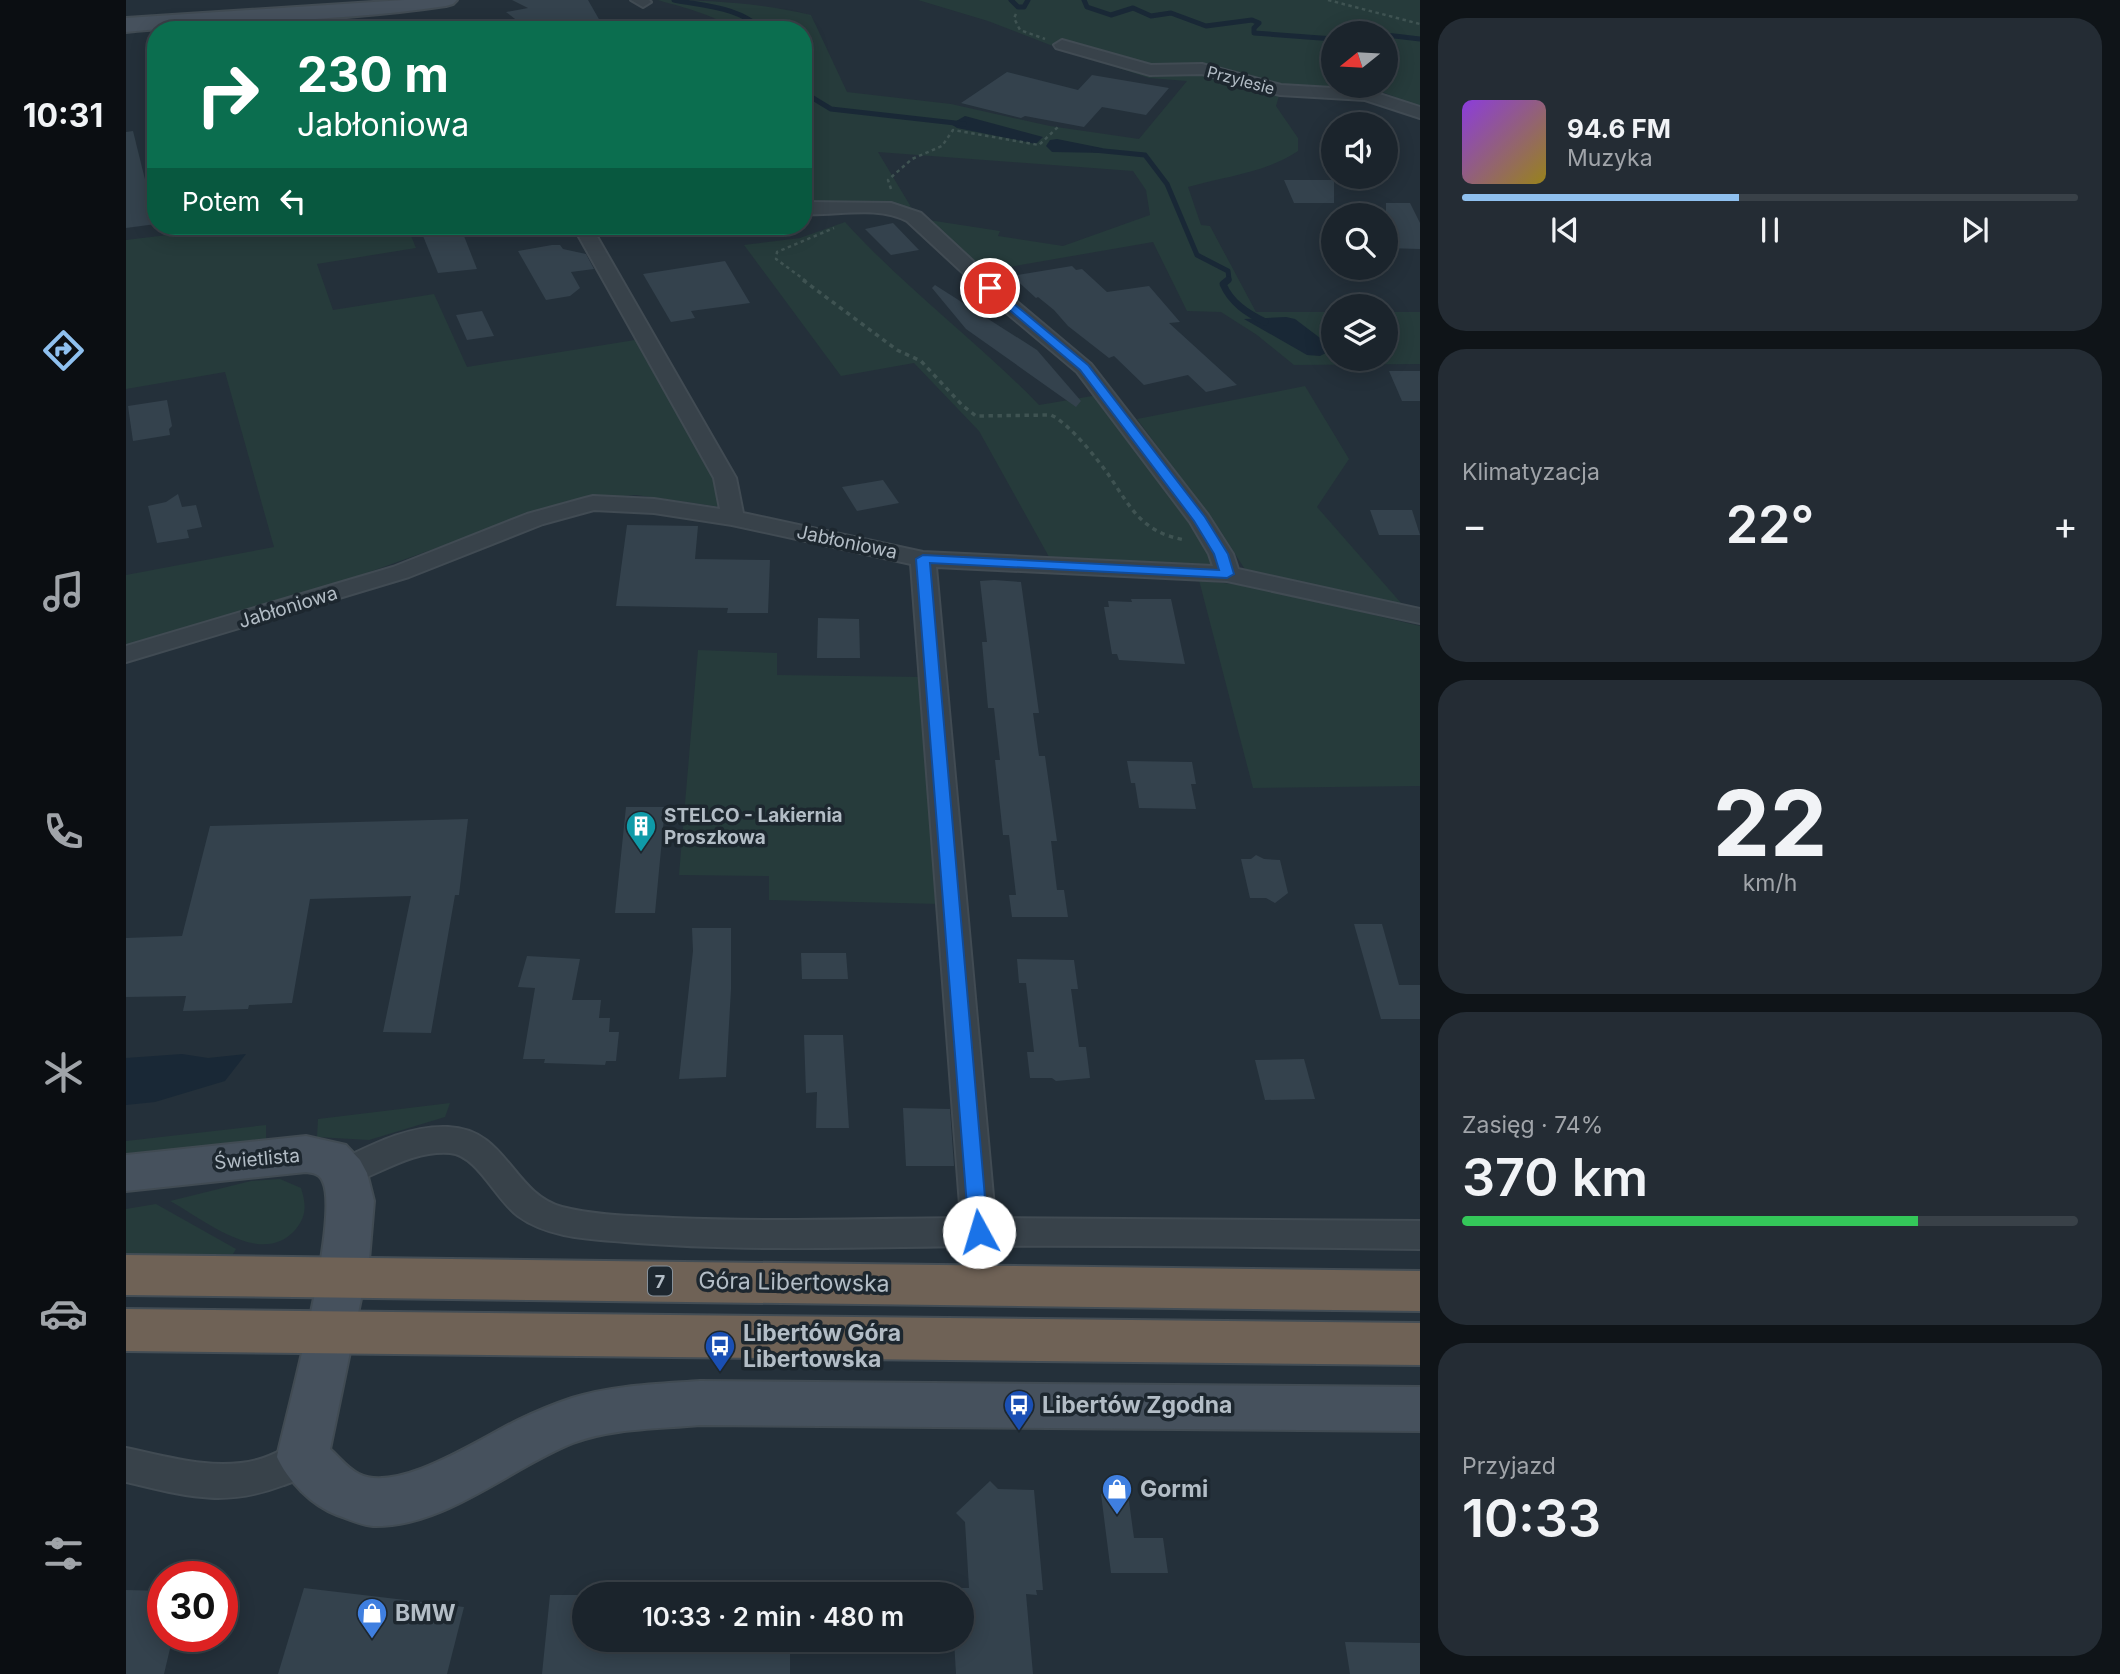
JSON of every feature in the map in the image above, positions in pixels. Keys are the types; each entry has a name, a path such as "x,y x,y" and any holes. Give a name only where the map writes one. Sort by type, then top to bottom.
{"highway":[{"name":"Góra Libertowska","path":"126,1275 1420,1291"},
{"path":"126,1330 1420,1344"}],"street":[{"path":"166,21 386,8 446,0"},
{"path":"126,25 147,23"},
{"name":"Przylesie","path":"1062,45 1150,70 1202,69 1301,93 1367,95 1420,113"},
{"path":"812,208 907,212 1009,305 1084,368 1211,538 1221,554 1227,574"},
{"path":"587,235 724,478 731,499 732,518"},
{"name":"Jabłoniowa","path":"126,654 401,572 535,519 593,503 621,503 732,518 923,559 1227,574 1420,616"},
{"path":"923,559 979,1232"},
{"path":"303,1457 342,1278 351,1201 344,1173 401,1148 427,1141 443,1140 477,1148 491,1161 510,1190 532,1208 586,1225 768,1235 979,1232 1420,1235"},
{"name":"Świetlista","path":"126,1173 306,1154 330,1158 344,1173"},
{"path":"303,1457 348,1496 369,1502 388,1503 408,1499 443,1484 515,1445 561,1425 627,1409 688,1404 1420,1409"},
{"path":"126,1465 206,1482 232,1483 263,1476 303,1457"}],"path":[{"path":"1328,0 1420,24"},
{"path":"1016,15 1014,18 1020,30 1062,45"},
{"path":"907,212 888,180 912,159 942,146 953,130 1039,145 1059,126"},
{"path":"842,225 777,252 776,259 897,350 921,361 962,405 976,416 1051,415 1061,420 1105,470 1134,514 1150,530 1171,539 1188,541 1211,538"}],"green space":[{"path":"658,0 735,3 811,15 847,92 951,104 1050,126 1139,139 1187,81 1149,78 988,21 918,0 1420,0 1420,111 1395,98 1398,98 1398,21 1321,21 1321,90 1279,96 1276,106 1298,138 1298,151 1259,169 1188,187 1201,225 1210,226 1256,312 1321,312 1321,365 1294,365 1257,335 1221,312 1187,311 1153,242 980,272 922,219 1000,231 998,236 1063,246 1150,215 1146,190 1133,171 878,152 911,207 812,204 812,21 719,21 708,15"},
{"path":"845,222 1039,405 1104,394 1227,574 1053,564 979,431 914,363 841,376 744,245 800,238"},
{"path":"167,235 411,235 416,248 317,264 333,310 434,294 467,367 641,339 714,473 721,507 636,495 568,501 291,600 126,648 126,575 274,547 225,372 126,389 126,240"},
{"path":"1398,312 1420,312 1420,364 1398,364"},
{"path":"1305,386 1349,459 1317,507 1408,611 1248,574 1219,529 1137,419"},
{"path":"1199,580 1257,587 1420,626 1420,786 1253,788"},
{"path":"698,650 777,653 777,675 923,677 941,904 769,900 769,876 679,875"},
{"path":"450,1103 445,1117 369,1140 317,1137 318,1119"},
{"path":"266,1125 266,1141 126,1160 126,1141"},
{"path":"280,1179 301,1188 305,1204 304,1214 296,1229 282,1240 267,1244 250,1243 233,1237 170,1201 251,1181"},
{"path":"156,1204 236,1249 233,1254 126,1255 126,1209"}],"water":[{"path":"965,116 1043,137 1036,144 957,128 951,124"},
{"path":"1050,140 1102,148 1107,153 1052,152 1046,146"},
{"path":"1244,319 1295,319 1321,339 1321,356 1307,355"},
{"path":"182,1054 208,1058 246,1054 225,1081 155,1102 126,1105 126,1058"}],"building":[{"path":"512,0 588,0 600,21 518,21 506,12 528,8"},
{"path":"1007,72 1078,90 1092,75 1169,88 1146,115 1102,107 1084,127 1025,116 1021,118 961,103"},
{"path":"133,131 147,188 147,225 126,228 126,132"},
{"path":"1284,180 1321,180 1321,189 1334,189 1334,203 1294,203"},
{"path":"1398,203 1410,203 1420,223 1420,249 1398,248"},
{"path":"893,223 919,250 891,255 865,229"},
{"path":"423,235 464,235 477,269 438,273"},
{"path":"552,245 586,254 594,269 571,272 580,288 570,296 546,300 518,251"},
{"path":"725,261 750,303 691,311 695,318 671,322 643,274"},
{"path":"1072,266 1076,270 1082,269 1107,292 1149,286 1180,322 1169,323 1237,385 1206,392 1188,375 1144,385 1114,356 1109,358 1068,326 1054,310 1012,276"},
{"path":"935,285 1037,350 1081,401 1076,407 966,329 932,288"},
{"path":"482,311 494,336 467,340 456,315"},
{"path":"1389,371 1420,371 1420,401 1402,401"},
{"path":"167,400 172,426 169,429 170,435 133,441 128,406"},
{"path":"883,480 899,503 857,511 842,487"},
{"path":"178,494 182,507 196,505 202,527 187,530 189,538 157,543 148,506 166,502"},
{"path":"1370,510 1412,510 1420,535 1379,535"},
{"path":"627,525 698,526 695,559 770,560 768,613 727,613 728,608 616,606"},
{"path":"980,581 1021,582 1039,713 1033,713 1039,756 1045,756 1057,841 1051,841 1057,890 1064,890 1068,917 1012,917 1009,895 1016,895 1009,835 1003,835 995,760 1000,760 994,708 988,708 982,642 987,642"},
{"path":"1131,599 1171,599 1185,664 1119,660 1117,654 1112,654 1104,607 1109,607 1108,601 1132,602"},
{"path":"818,618 859,619 860,658 817,658"},
{"path":"1127,761 1192,762 1196,784 1191,784 1196,809 1139,808 1135,783 1131,783"},
{"name":"STELCO - Lakiernia Proszkowa","path":"626,807 665,807 655,913 615,913"},
{"path":"468,819 459,895 455,895 431,1033 383,1032 411,896 310,899 292,1003 249,1005 248,1009 183,1011 186,996 126,997 126,938 182,936 210,826"},
{"path":"1256,855 1264,859 1280,860 1288,893 1275,903 1266,898 1250,898 1241,859 1251,859"},
{"path":"1354,924 1382,924 1399,985 1420,985 1420,1019 1381,1019"},
{"path":"692,928 731,928 726,1077 679,1079 693,951"},
{"path":"801,953 846,953 848,979 802,979"},
{"path":"527,956 580,959 572,1000 601,1000 599,1018 610,1018 609,1032 619,1032 616,1061 606,1061 605,1065 544,1063 545,1059 523,1059 535,988 518,987"},
{"path":"1017,959 1074,960 1078,989 1071,989 1079,1047 1086,1047 1090,1078 1056,1081 1052,1078 1030,1078 1027,1052 1034,1052 1026,983 1019,983"},
{"path":"804,1035 843,1035 849,1128 816,1128 817,1092 806,1093"},
{"path":"1304,1059 1315,1099 1265,1100 1255,1060"},
{"path":"903,1108 950,1109 954,1166 906,1166"},
{"path":"990,1481 998,1489 1034,1490 1043,1590 1036,1590 1037,1595 1026,1594 1033,1674 956,1674 955,1652 974,1652 974,1582 969,1582 965,1522 956,1513"},
{"name":"Gormi","path":"1101,1494 1128,1494 1134,1538 1163,1538 1168,1573 1111,1573"},
{"name":"BMW","path":"304,1588 464,1607 447,1674 278,1674"},
{"path":"126,1590 147,1591 147,1652 169,1652 164,1674 126,1674"},
{"path":"550,1595 572,1595 572,1652 790,1652 790,1674 542,1674"},
{"path":"1345,1642 1420,1643 1420,1674 1350,1674"}],"waterway":[{"path":"674,0 733,12 751,21"},
{"path":"1011,0 1018,7 1024,7 1028,0"},
{"path":"1084,0 1087,7 1111,15 1133,8 1151,16 1171,13 1206,26 1252,20 1259,23 1254,28 1254,33 1321,38"},
{"path":"1398,36 1420,39"},
{"path":"812,97 831,109 964,124"},
{"path":"1094,150 1145,155 1167,184 1197,255 1228,271 1229,279 1226,281"},
{"path":"1228,280 1223,284 1235,302 1265,322"}],"place":[{"name":"STELCO - Lakiernia Proszkowa","path":"641,853"},
{"name":"Libertów Góra Libertowska","path":"720,1373"},
{"name":"Libertów Zgodna","path":"1019,1432"},
{"name":"Gormi","path":"1117,1516"},
{"name":"BMW","path":"372,1640"}],"route":[{"path":"979,1232 923,559 1227,574 1221,554 1200,520 1084,368 990,288"}]}
